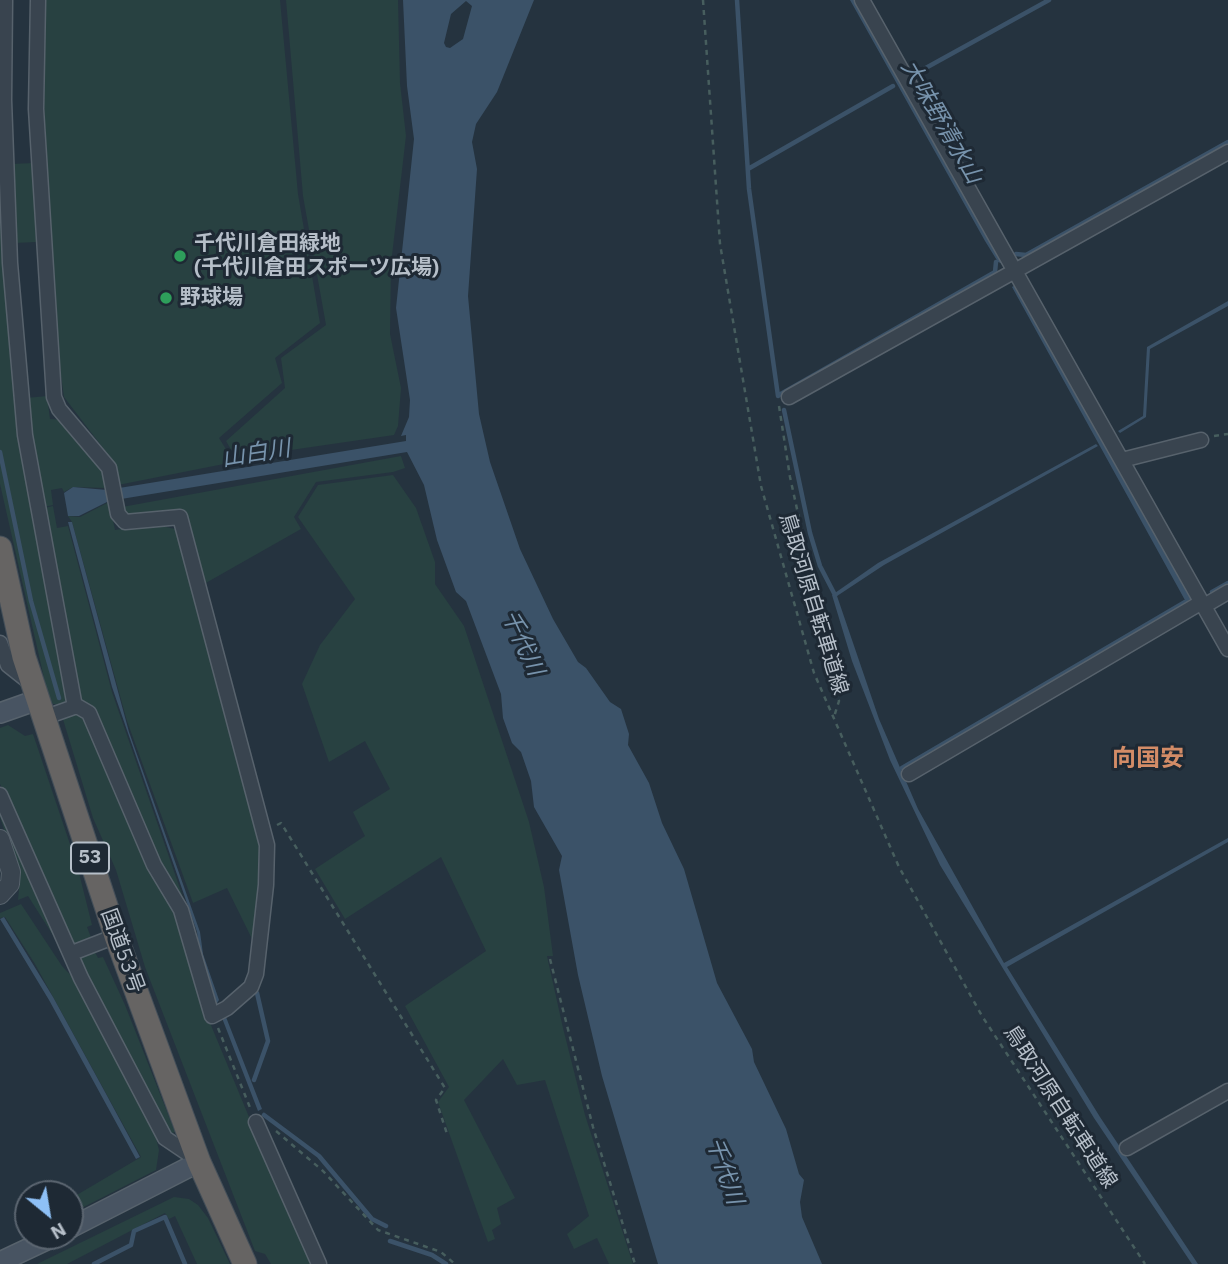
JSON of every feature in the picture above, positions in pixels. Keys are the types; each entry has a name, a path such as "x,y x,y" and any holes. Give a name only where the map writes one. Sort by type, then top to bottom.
{"highway":[{"name":"国道53号","path":"0,548 24,656 116,936 199,1162 246,1264"}],"main road":[{"path":"0,713 38,701"},
{"path":"84,1221 199,1162"},
{"path":"0,1262 25,1250"}],"street":[{"path":"5,0 4,100 10,263 25,435 75,706"},
{"path":"0,643 8,665 38,701 83,708 93,719 154,865 181,910 196,970 212,1016 241,998 251,987 256,974 267,885 267,845 180,517 125,522 118,514 109,468 60,409 54,397 36,109 37,0"},
{"path":"862,0 1228,649"},
{"path":"789,397 1228,152"},
{"path":"1122,460 1201,440"},
{"path":"909,774 1228,592"},
{"path":"0,795 81,978 165,1138 199,1162"},
{"path":"0,839 11,872 10,884 0,895"},
{"path":"72,953 116,936"},
{"path":"1127,1148 1228,1091"},
{"path":"256,1122 319,1264"}],"path":[{"name":"鳥取河原自転車道線","path":"703,0 720,244 761,486 814,673 899,867 982,1016 1145,1264"},
{"path":"789,397 778,408 778,415 839,701 833,719"},
{"path":"264,831 281,823 369,969 382,981 445,1088 436,1100 447,1134"},
{"path":"550,959 593,1127 635,1264"},
{"path":"212,1016 256,1122 271,1127 300,1150 378,1230 441,1252 455,1264"}],"green space":[{"name":"千代川倉田緑地 (千代川倉田スポーツ広場)","path":"45,0 280,0 298,194 320,323 275,358 282,383 219,438 234,462 118,485 113,461 64,397 53,319 44,103"},
{"path":"286,0 398,0 400,83 406,136 391,264 390,334 401,388 398,426 394,435 236,458 226,441 285,388 281,358 326,325 303,196"},
{"path":"0,150 18,426 68,699 62,704 53,704 47,691 0,484"},
{"path":"33,163 36,242 15,243 12,164"},
{"path":"47,396 50,419 64,420 104,470 107,488 73,487 64,492 62,488 51,490 53,505 44,507 26,398"},
{"path":"401,456 405,468 393,472 316,482 294,517 301,529 204,584 183,513 127,515 122,507"},
{"path":"393,475 416,508 435,562 435,584 464,626 529,822 544,887 553,956 547,956 563,1028 585,1115 633,1264 609,1264 597,1238 574,1249 567,1234 589,1216 545,1080 517,1085 503,1059 464,1100 515,1198 497,1208 501,1224 492,1230 495,1239 488,1242 438,1102 449,1087 405,1006 486,951 441,857 345,919 315,869 365,836 353,812 390,789 365,741 329,762 302,684 320,645 355,599 298,517 318,485"},
{"path":"109,502 115,530 153,524 175,529 186,553 223,709 262,849 255,945 227,888 193,903 127,721 72,522 68,516 80,517"},
{"path":"53,506 57,528 68,526 112,692 195,932 199,960 164,872 78,694 44,508"},
{"path":"81,711 169,891 201,1001 315,1264 271,1264 265,1254 255,1251 145,967 116,870 93,818 62,716"},
{"path":"8,725 25,736 33,734 77,865 92,925 87,927 92,940 74,947 0,784 0,728"},
{"path":"0,805 63,951 28,896 18,900 20,878 0,817"},
{"path":"21,904 62,966 81,986 150,1115 159,1150 156,1170 84,1207 84,1191 141,1157 35,964 5,917 0,918 0,913"},
{"path":"93,948 98,958 103,957 125,1005 175,1132 169,1134 88,983 78,956"},
{"path":"174,1197 189,1199 198,1205 208,1218 230,1264 197,1264 175,1216 169,1219 165,1213 67,1264 37,1264 66,1250 84,1250 84,1241"}],"water":[{"name":"千代川","path":"403,0 534,0 497,92 476,124 472,142 477,169 468,296 479,414 490,462 520,549 553,619 578,662 586,668 610,702 621,709 629,734 628,745 649,783 662,823 684,869 717,983 752,1049 754,1062 786,1129 799,1174 804,1180 800,1202 802,1217 822,1264 658,1264 602,1076 578,975 559,870 562,856 534,807 531,781 521,752 512,743 503,718 501,694 466,601 456,592 437,540 424,485 407,452 109,501 79,516 68,516 64,493 73,487 107,490 406,441 406,435 401,436 409,417 410,400 396,308 414,139 407,86","holes":["466,1 472,6 463,39 450,48 446,47 444,43 451,14"]},
{"path":"850,0 854,0 1003,264 998,262 985,241"},
{"path":"1015,285 1191,599 1186,602 1012,287"},
{"path":"1228,301 1228,306 1150,349 1146,417 1120,433 1118,431 1143,416 1147,347"},
{"path":"1096,444 1098,446 884,565 837,596 879,719 918,809 1004,963 1228,838 1228,842 1007,967 1100,1117 1198,1264 1192,1264 1094,1118 940,865 890,760 852,661 832,595 878,563"},
{"path":"68,522 72,522 129,732 200,932 203,954 219,1000 216,1005 200,956 197,932 112,687"},
{"path":"4,917 53,997 140,1157 136,1159 49,1000 0,919"},
{"path":"226,1017 262,1109 258,1111 222,1018"}],"waterway":[{"path":"737,0 749,189 778,396"},
{"name":"大味野清水山","path":"913,75 1049,0"},
{"name":"大味野清水山","path":"748,169 893,86"},
{"path":"1016,254 1026,255 1228,142"},
{"path":"779,395 995,272 996,262"},
{"path":"784,410 810,533 820,566 835,595"},
{"path":"0,452 31,601 59,698"},
{"path":"1212,592 1228,583"},
{"path":"902,768 1185,602"},
{"path":"254,1080 268,1041 257,993"},
{"path":"264,1115 319,1156 372,1219 386,1226"},
{"path":"94,1264 131,1245 134,1231 165,1217 185,1264"},
{"path":"390,1241 432,1255 446,1264"}],"place":[{"name":"千代川倉田緑地 (千代川倉田スポーツ広場)","path":"180,256"},
{"name":"野球場","path":"166,298"}],"district":[{"name":"向国安","path":"1148,759"}],"water label":[{"name":"山白川","path":"256,454"}]}
